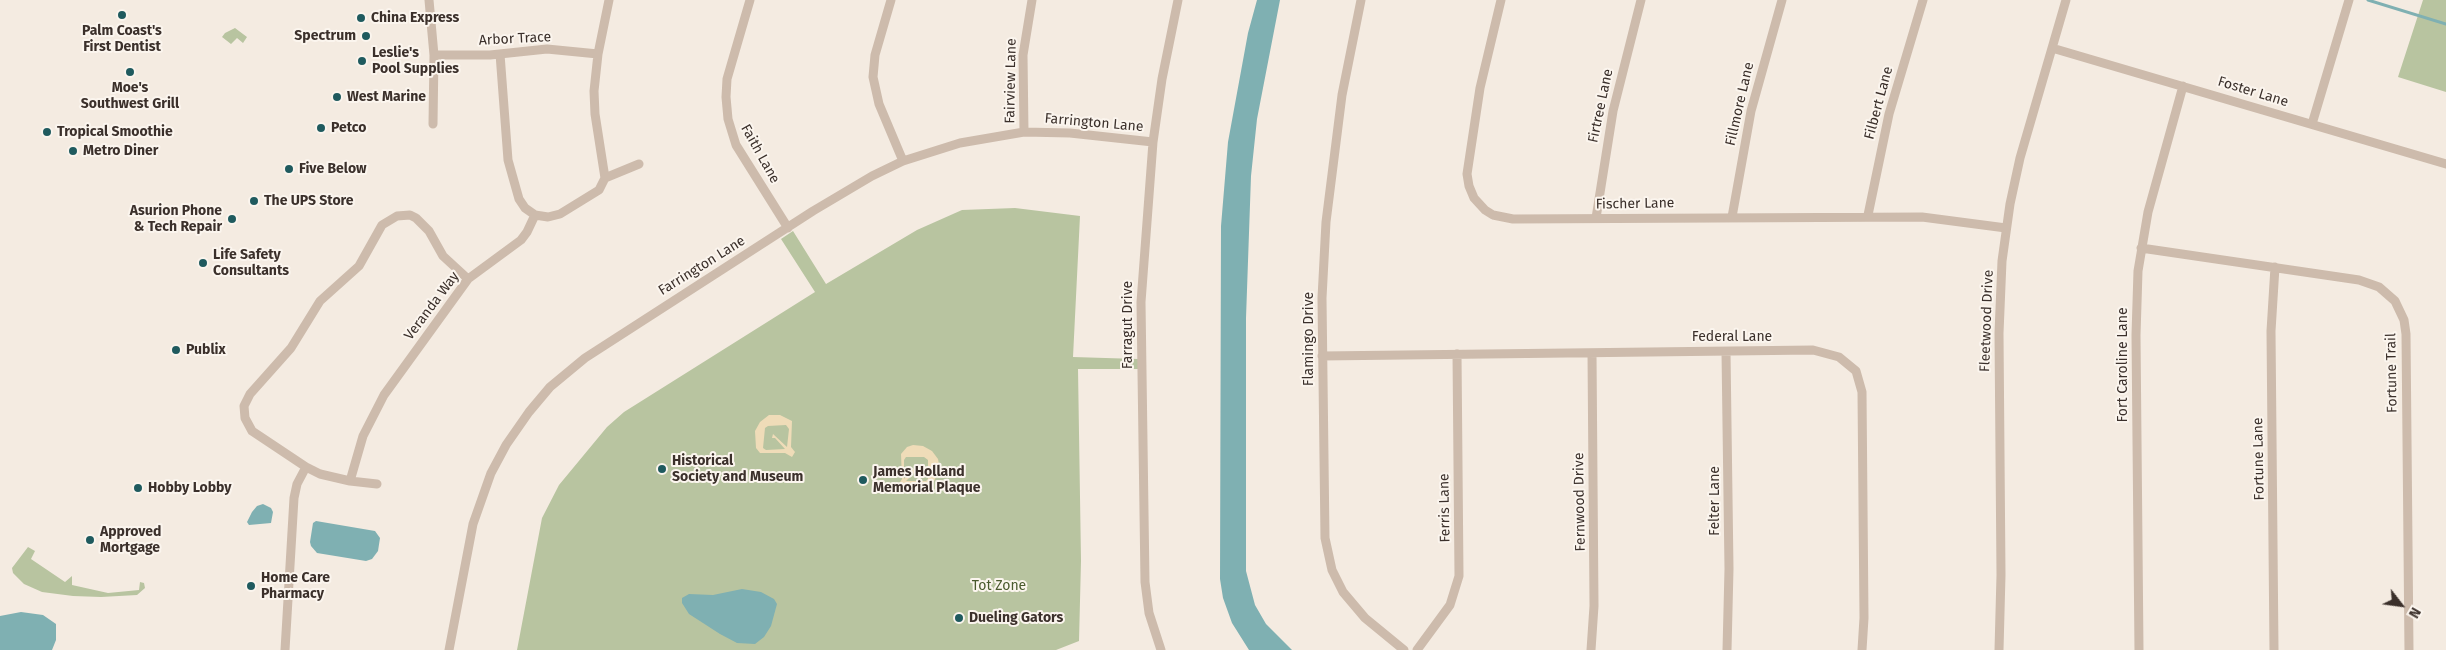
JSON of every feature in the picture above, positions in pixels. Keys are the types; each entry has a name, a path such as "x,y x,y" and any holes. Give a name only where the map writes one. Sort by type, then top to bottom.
{"street":[{"path":"429,0 434,55 433,124"},
{"path":"500,54 508,160 519,199 525,208 535,215 548,217 560,214 599,190 605,178 595,114 594,91 598,54 609,0"},
{"name":"Faith Lane","path":"750,0 727,79 726,103 728,119 739,150 788,228"},
{"path":"890,0 875,55 873,77 880,104 903,161"},
{"name":"Fairview Lane","path":"1024,132 1023,55 1032,0"},
{"name":"Farragut Drive","path":"1161,650 1149,613 1145,582 1141,302 1154,142 1162,79 1178,0"},
{"name":"Flamingo Drive","path":"1361,0 1342,94 1332,160 1323,278 1324,522 1328,557 1339,585 1356,608 1404,650"},
{"name":"Fischer Lane","path":"1501,0 1484,70 1470,144 1467,174 1470,190 1481,207 1503,218 1868,216 1941,218 2006,228"},
{"name":"Firtree Lane","path":"1596,218 1613,112 1641,0"},
{"name":"Fillmore Lane","path":"1732,217 1751,111 1782,0"},
{"name":"Filbert Lane","path":"1868,216 1889,114 1923,0"},
{"name":"Fleetwood Drive","path":"2000,650 1999,309 2006,228 2024,139 2066,0"},
{"path":"2312,124 2349,0"},
{"name":"Foster Lane","path":"2052,48 2446,164"},
{"name":"Arbor Trace","path":"434,55 500,54 547,49 598,54"},
{"name":"Fort Caroline Lane","path":"2139,650 2136,321 2141,248 2154,188 2183,86"},
{"name":"Farrington Lane","path":"449,650 470,541 479,505 498,459 528,412 555,382 585,358 843,193 903,161 955,144 1024,132 1070,133 1154,142"},
{"path":"605,178 639,164"},
{"path":"377,484 350,481 320,474 306,467 252,431 245,418 244,406 250,394 291,348 320,301 358,266 382,225 397,216 410,215 416,218 429,231 448,261 468,280"},
{"name":"Veranda Way","path":"350,481 363,436 384,395 468,280 521,240 535,215"},
{"name":"Fortune Trail","path":"2141,248 2352,278 2372,284 2388,294 2402,314 2406,342 2409,650"},
{"name":"Fortune Lane","path":"2274,650 2271,324 2275,267"},
{"name":"Federal Lane","path":"1322,356 1822,351 1847,362 1858,375 1862,392 1864,618 1862,650"},
{"name":"Felter Lane","path":"1726,352 1729,569 1727,650"},
{"name":"Fernwood Drive","path":"1591,650 1594,577 1592,353"},
{"name":"Ferris Lane","path":"1416,650 1450,605 1458,576 1457,354"},
{"path":"285,650 294,498 297,484 306,467"}],"green space":[{"path":"2423,0 2446,0 2446,92 2398,77"},
{"path":"235,28 247,37 243,43 237,38 231,44 222,37 225,33"},
{"name":"Tot Zone","path":"1015,208 1080,216 1073,357 1138,359 1138,369 1078,369 1081,561 1079,641 1056,650 517,650 542,518 559,485 607,427 624,412 815,292 781,239 793,231 826,284 917,230 962,210"},
{"path":"28,547 35,551 31,559 65,582 72,576 72,585 108,593 139,590 140,582 144,583 145,588 137,595 101,597 42,592 24,584 13,573 12,568"}],"sand":[{"path":"769,415 780,415 792,421 791,447 795,452 792,457 785,453 760,453 756,448 755,431 760,422","holes":["786,425 789,429 787,447 773,434 772,438 775,438 785,449 766,450 763,448 765,428 768,426"]},
{"path":"913,445 923,446 932,451 938,459 940,469 933,483 907,484 902,487 899,484 902,479 901,454 907,447","holes":["906,457 924,457 928,460 928,479 926,481 906,481 919,468 916,466 904,479 904,460"]}],"water":[{"path":"1257,0 1280,0 1257,119 1251,176 1246,318 1246,571 1255,605 1266,624 1292,650 1249,650 1232,623 1223,598 1220,579 1221,226 1228,142 1248,33"},
{"path":"263,504 271,508 273,512 271,523 249,525 247,522 252,512 257,506"},
{"path":"316,521 375,531 380,538 378,551 372,559 366,561 317,553 310,542 313,523"},
{"path":"742,589 761,592 774,599 777,604 771,626 764,637 755,644 737,643 720,634 689,614 682,603 682,598 689,594 713,595"},
{"path":"21,612 43,615 56,624 56,640 52,650 0,650 0,616"}],"waterway":[{"path":"2368,0 2446,24"}],"place":[{"name":"Palm Coast's First Dentist","path":"122,15"},
{"name":"China Express","path":"361,18"},
{"name":"Spectrum","path":"366,36"},
{"name":"Leslie's Pool Supplies","path":"362,61"},
{"name":"Moe's Southwest Grill","path":"130,72"},
{"name":"West Marine","path":"337,97"},
{"name":"Petco","path":"321,128"},
{"name":"Tropical Smoothie","path":"47,132"},
{"name":"Metro Diner","path":"73,151"},
{"name":"Five Below","path":"289,169"},
{"name":"The UPS Store","path":"254,201"},
{"name":"Asurion Phone & Tech Repair","path":"232,219"},
{"name":"Life Safety Consultants","path":"203,263"},
{"name":"Publix","path":"176,350"},
{"name":"Historical Society and Museum","path":"662,469"},
{"name":"James Holland Memorial Plaque","path":"863,480"},
{"name":"Hobby Lobby","path":"138,488"},
{"name":"Approved Mortgage","path":"90,540"},
{"name":"Home Care Pharmacy","path":"251,586"},
{"name":"Dueling Gators","path":"959,618"}]}
